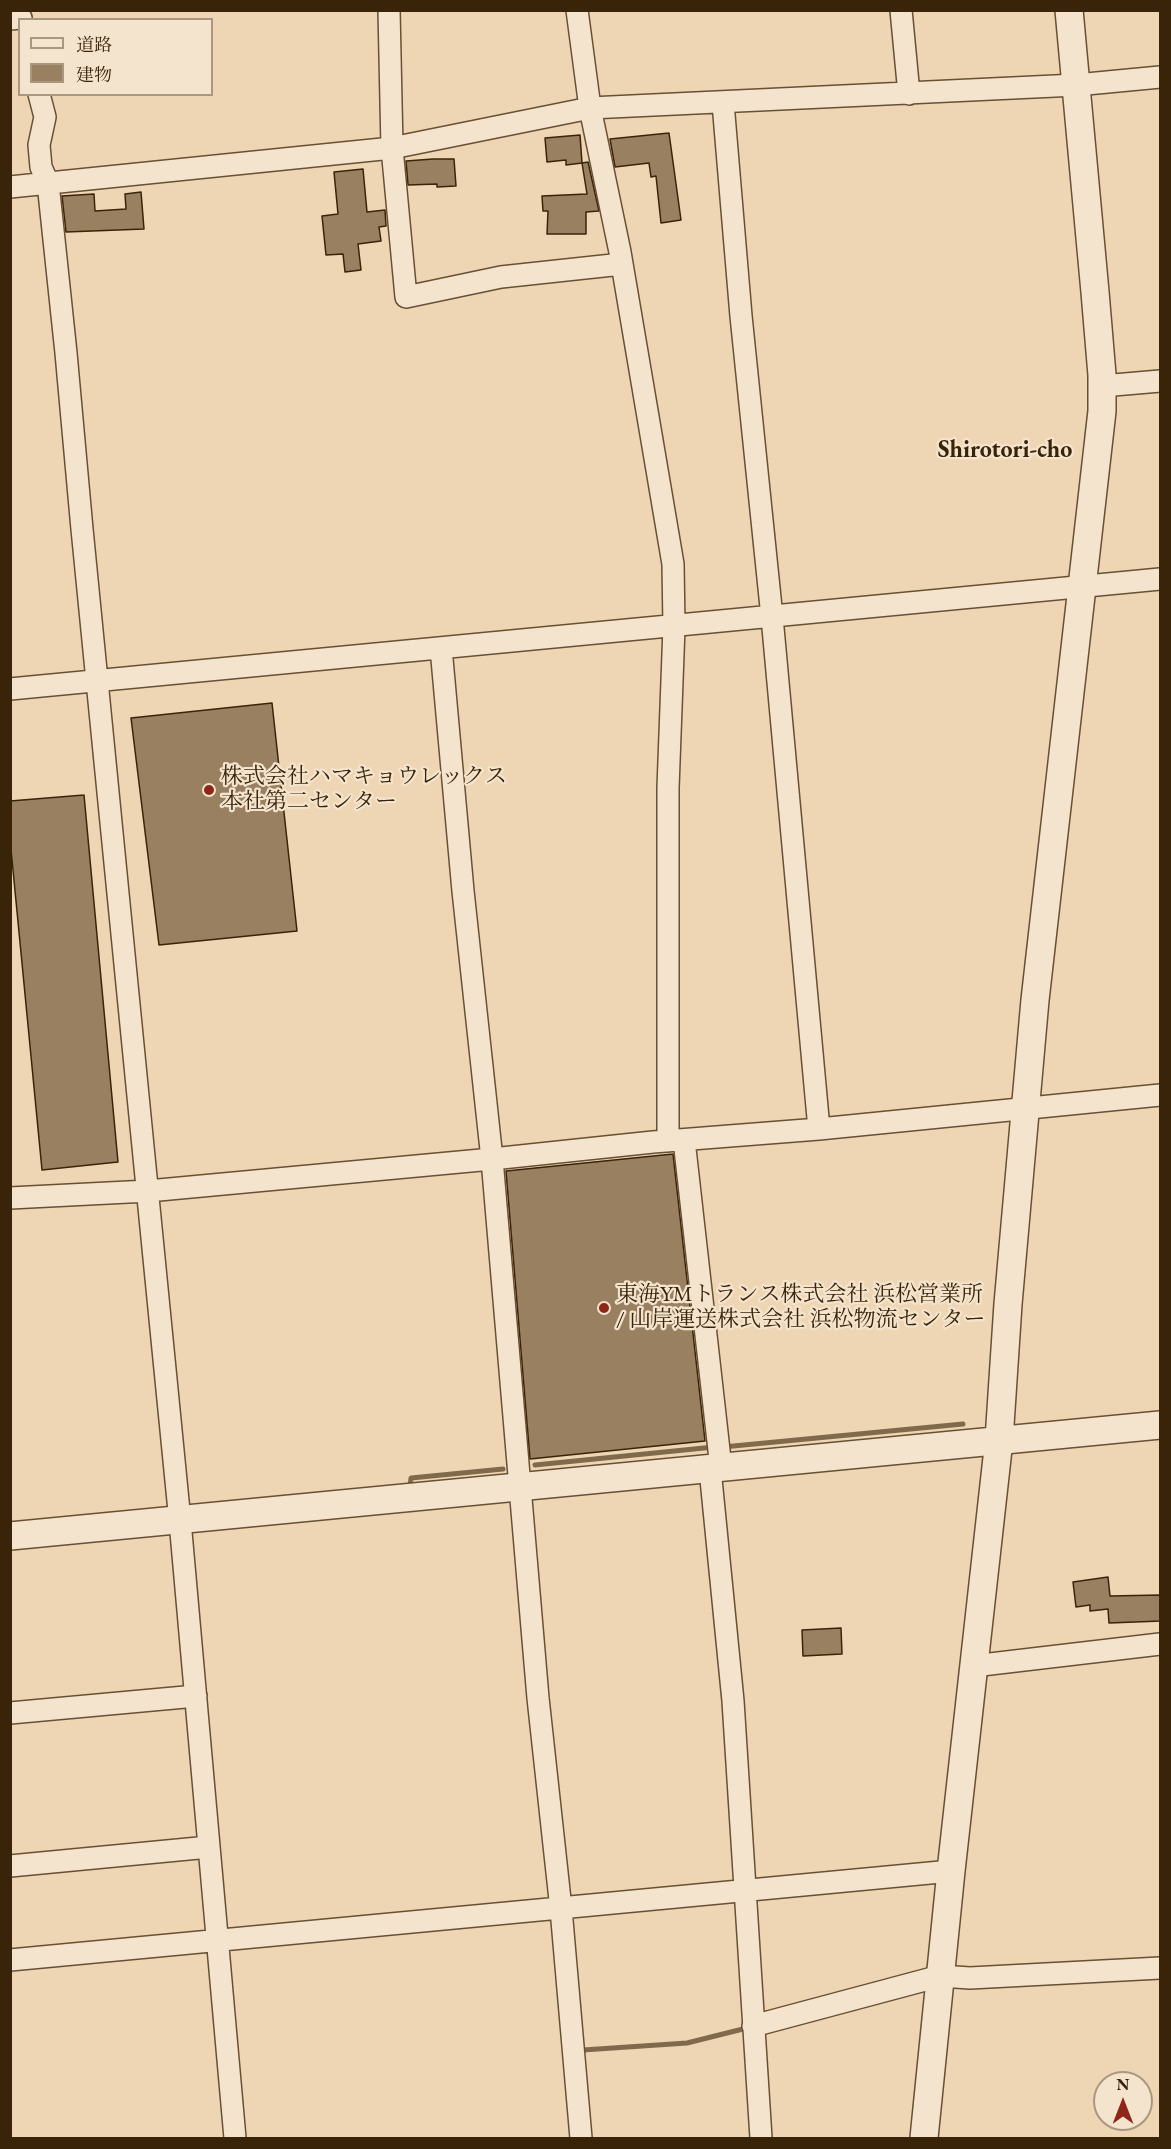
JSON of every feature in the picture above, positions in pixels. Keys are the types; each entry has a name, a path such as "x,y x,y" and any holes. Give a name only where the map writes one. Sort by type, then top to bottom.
{"street":[{"path":"389,10 392,148 406,297 501,277 622,264"},
{"path":"577,10 590,108 622,264 673,564 674,627 668,811 676,1141 717,1457 761,2139"},
{"path":"901,10 909,94"},
{"path":"924,2139 999,1440 1008,1304 1055,810 1102,411 1102,386 1069,10"},
{"path":"10,187 392,148 590,108 1076,85 1161,77"},
{"path":"40,96 45,117 39,145 40,167 48,183 98,680 180,1521 235,2139"},
{"path":"723,103 741,316 772,617 819,1129"},
{"path":"1102,386 1161,381"},
{"path":"10,689 1161,579"},
{"path":"441,648 463,891 492,1159 538,1698 561,1909 581,2139"},
{"path":"10,1198 148,1191 1161,1095"},
{"path":"10,1536 520,1486 717,1457 999,1440 1161,1425"},
{"path":"973,1666 1161,1644"},
{"path":"10,1713 196,1696"},
{"path":"10,1866 209,1847"},
{"path":"10,1960 951,1871"},
{"path":"753,2026 940,1976 970,1978 1161,1968"}],"building":[{"path":"669,133 681,220 661,223 656,176 651,177 649,163 615,167 610,139"},
{"path":"580,135 582,163 566,165 566,160 547,162 545,138"},
{"path":"454,159 456,186 408,185 406,161"},
{"path":"588,162 599,211 586,212 586,234 547,234 548,211 543,211 542,196 587,194 582,163"},
{"path":"363,169 367,212 385,210 386,226 379,227 381,241 358,244 361,270 345,272 343,254 326,255 322,216 338,214 334,172"},
{"path":"141,192 144,229 66,232 62,196 94,194 95,211 126,209 125,194"},
{"path":"272,703 297,931 159,945 131,718"},
{"path":"84,795 118,1162 42,1170 10,839 10,801"},
{"name":"東海YMトランス株式会社 浜松営業所 / 山岸運送株式会社 浜松物流センター","path":"673,1154 705,1441 530,1459 506,1171"},
{"path":"1108,1577 1110,1596 1161,1595 1161,1621 1109,1623 1108,1609 1090,1611 1090,1605 1076,1607 1073,1582"},
{"path":"841,1628 842,1654 803,1656 802,1630"}],"waterway":[{"path":"723,1447 963,1424"},
{"path":"535,1465 714,1447"},
{"path":"408,1487 410,1487 411,1478 503,1469"},
{"path":"583,2050 687,2043 743,2029"}],"place":[{"name":"株式会社ハマキョウレックス 本社第二センター","path":"209,790"},
{"name":"東海YMトランス株式会社 浜松営業所 / 山岸運送株式会社 浜松物流センター","path":"604,1308"}],"district":[{"name":"Shirotori-cho","path":"1005,450"}]}
